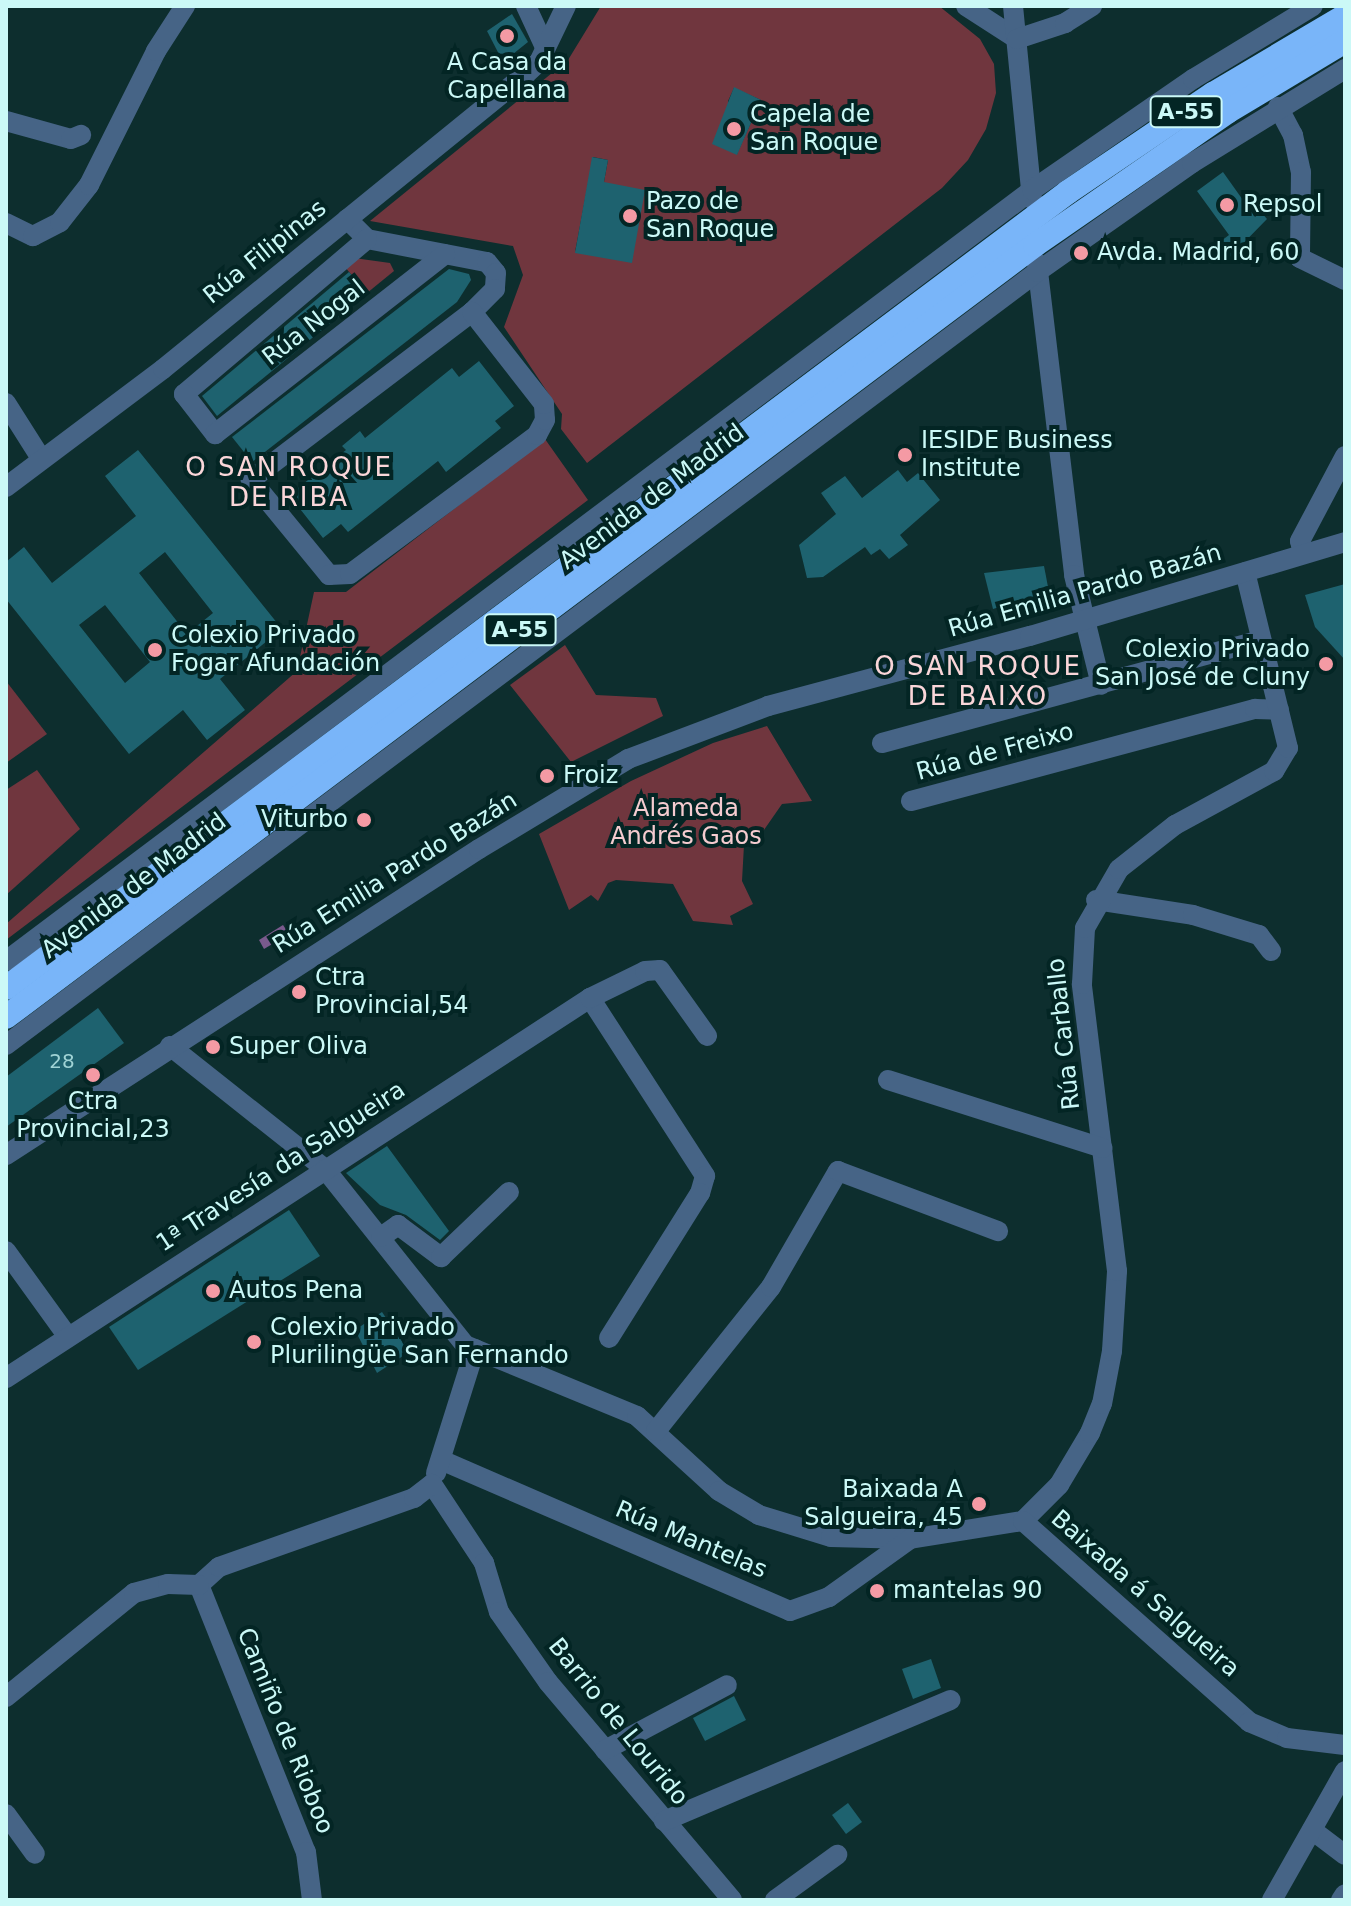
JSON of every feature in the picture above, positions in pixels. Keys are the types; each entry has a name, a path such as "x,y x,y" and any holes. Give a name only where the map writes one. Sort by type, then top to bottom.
{"highway":[{"name":"Avenida de Madrid","path":"6,988 1033,218 1213,94 1345,16"},
{"name":"Avenida de Madrid","path":"6,1017 1035,245 1227,112 1345,41"}],"street":[{"path":"6,223 33,236 60,222 89,185 156,51 185,6"},
{"path":"526,6 544,45"},
{"name":"Rúa Filipinas","path":"6,487 526,74 539,62 544,45 566,6"},
{"path":"966,6 1017,39"},
{"path":"1013,6 1037,272 1074,575 1101,685"},
{"path":"1017,39 1065,23 1092,6"},
{"path":"6,961 1032,190 1193,79 1313,6"},
{"name":"Avenida de Madrid","path":"6,1045 1037,272 1278,107 1345,69"},
{"path":"1278,107 1293,135 1301,172 1300,258 1345,280"},
{"path":"6,121 71,139 81,135"},
{"path":"347,219 367,239 487,262 496,273 495,289 472,312 251,480 317,565 329,575 350,574 537,435 545,420 544,404 472,312"},
{"name":"Rúa Nogal","path":"367,239 184,394 215,434 445,254"},
{"path":"6,403 42,460"},
{"path":"1303,554 1300,541 1345,456"},
{"name":"Rúa Emilia Pardo Bazán","path":"6,1155 170,1046 628,759 768,706 1345,542"},
{"name":"Rúa Carballo","path":"1023,1521 1073,1465 1102,1404 1109,1376 1117,1271 1080,959 1096,900 1119,869 1158,836 1280,765 1288,748 1245,572"},
{"path":"882,743 1261,640"},
{"name":"Rúa de Freixo","path":"911,801 1255,709 1279,710"},
{"path":"1096,900 1142,903 1193,915 1259,935 1271,951"},
{"name":"1ª Travesía da Salgueira","path":"6,1378 587,999 645,971 660,970 707,1036"},
{"path":"587,999 705,1176 700,1193 609,1338"},
{"name":"Baixada á Salgueira","path":"170,1046 325,1169 457,1337 475,1349 637,1416 719,1491 771,1522 831,1537 910,1539 1023,1521 1249,1722 1287,1738 1345,1745"},
{"path":"888,1080 1102,1148"},
{"path":"656,1431 771,1287 838,1171 998,1231"},
{"path":"381,1237 398,1225 441,1257 509,1192"},
{"path":"6,1251 68,1337"},
{"path":"6,1697 134,1593 168,1584 199,1585 219,1567 414,1498 432,1484 475,1349"},
{"name":"Rúa Mantelas","path":"441,1460 790,1611 829,1597 910,1539"},
{"name":"Barrio de Lourido","path":"432,1484 484,1563 499,1612 605,1750 732,1900"},
{"name":"Camiño de Rioboo","path":"199,1585 306,1852 312,1900"},
{"path":"605,1750 727,1685"},
{"path":"664,1821 951,1700"},
{"path":"1272,1900 1345,1771"},
{"path":"6,1814 35,1854"},
{"path":"1312,1830 1345,1855"},
{"path":"775,1900 837,1855"},
{"path":"1341,1900 1345,1894"}],"green space":[{"path":"601,6 939,6 980,39 994,64 996,93 986,129 968,160 942,188 587,463 561,429 562,414 504,327 523,275 513,246 370,221 568,60","holes":["734,88 761,100 737,154 728,101","593,157 608,160 604,182 575,252"]},
{"path":"354,258 390,263 394,271 367,293 344,266"},
{"path":"545,439 588,500 6,940 6,924 297,671 314,592 346,592"},
{"path":"565,645 596,695 656,698 663,716 571,762 510,685"},
{"path":"6,681 47,734 6,763"},
{"name":"Alameda Andrés Gaos","path":"767,726 812,801 782,804 759,837 744,845 742,881 753,904 730,916 733,925 693,921 673,884 616,880 608,883 598,901 591,895 569,910 539,834 631,781 713,743"},
{"path":"37,770 80,829 6,895 6,790"}],"shaded area":[{"path":"283,925 289,934 264,949 259,940"}],"building":[{"name":"A Casa da Capellana","path":"512,14 528,42 503,62 487,31"},
{"name":"Capela de San Roque","path":"734,87 761,100 737,155 712,144"},
{"name":"Pazo de San Roque","path":"592,157 608,160 604,182 645,190 632,263 575,253"},
{"path":"1223,172 1255,217 1261,212 1267,219 1224,263 1213,247 1229,235 1197,191"},
{"path":"449,269 469,274 471,280 457,302 252,462 232,437"},
{"path":"349,272 367,293 217,416 202,396"},
{"path":"479,361 514,406 495,421 501,428 446,472 438,461 348,532 341,524 323,538 289,495 346,450 342,446 360,431 365,438 452,368 459,377"},
{"path":"138,450 282,629 220,679 245,710 207,740 183,710 129,754 6,599 6,562 24,547 52,583 136,516 105,476","holes":["165,552 213,613 187,634 139,573","105,605 150,662 125,683 79,625"]},
{"path":"898,470 907,482 918,473 940,500 900,535 908,545 889,559 880,549 871,555 865,547 823,577 807,578 799,545 836,514 821,493 845,476 862,498"},
{"path":"1044,566 1049,592 993,609 984,573"},
{"path":"1345,584 1345,660 1315,627 1305,595"},
{"path":"98,1008 124,1043 6,1127 6,1077"},
{"name":"Colexio Privado Plurilingüe San Fernando","path":"387,1146 449,1231 440,1240 406,1215 380,1205 346,1173"},
{"name":"Autos Pena","path":"289,1210 320,1256 138,1370 109,1327"},
{"path":"382,1312 409,1352 377,1373 355,1330"},
{"path":"931,1659 941,1688 913,1699 902,1669"},
{"path":"734,1696 746,1720 705,1741 693,1718"},
{"path":"848,1803 862,1822 846,1834 832,1815"}],"place":[{"name":"A Casa da Capellana","path":"507,36"},
{"name":"Capela de San Roque","path":"734,129"},
{"name":"Repsol","path":"1227,205"},
{"name":"Pazo de San Roque","path":"630,216"},
{"name":"Avda. Madrid, 60","path":"1081,253"},
{"name":"IESIDE Business Institute","path":"905,455"},
{"name":"Colexio Privado Fogar Afundación","path":"155,650"},
{"name":"Colexio Privado San José de Cluny","path":"1326,664"},
{"name":"Froiz","path":"547,776"},
{"name":"Viturbo","path":"364,820"},
{"name":"Ctra Provincial,54","path":"299,992"},
{"name":"Super Oliva","path":"213,1047"},
{"name":"Ctra Provincial,23","path":"93,1075"},
{"name":"Autos Pena","path":"213,1291"},
{"name":"Colexio Privado Plurilingüe San Fernando","path":"254,1342"},
{"name":"Baixada A Salgueira, 45","path":"979,1504"},
{"name":"mantelas 90","path":"877,1591"}],"district":[{"name":"O SAN ROQUE DE RIBA","path":"289,483"},
{"name":"O SAN ROQUE DE BAIXO","path":"978,682"}]}
